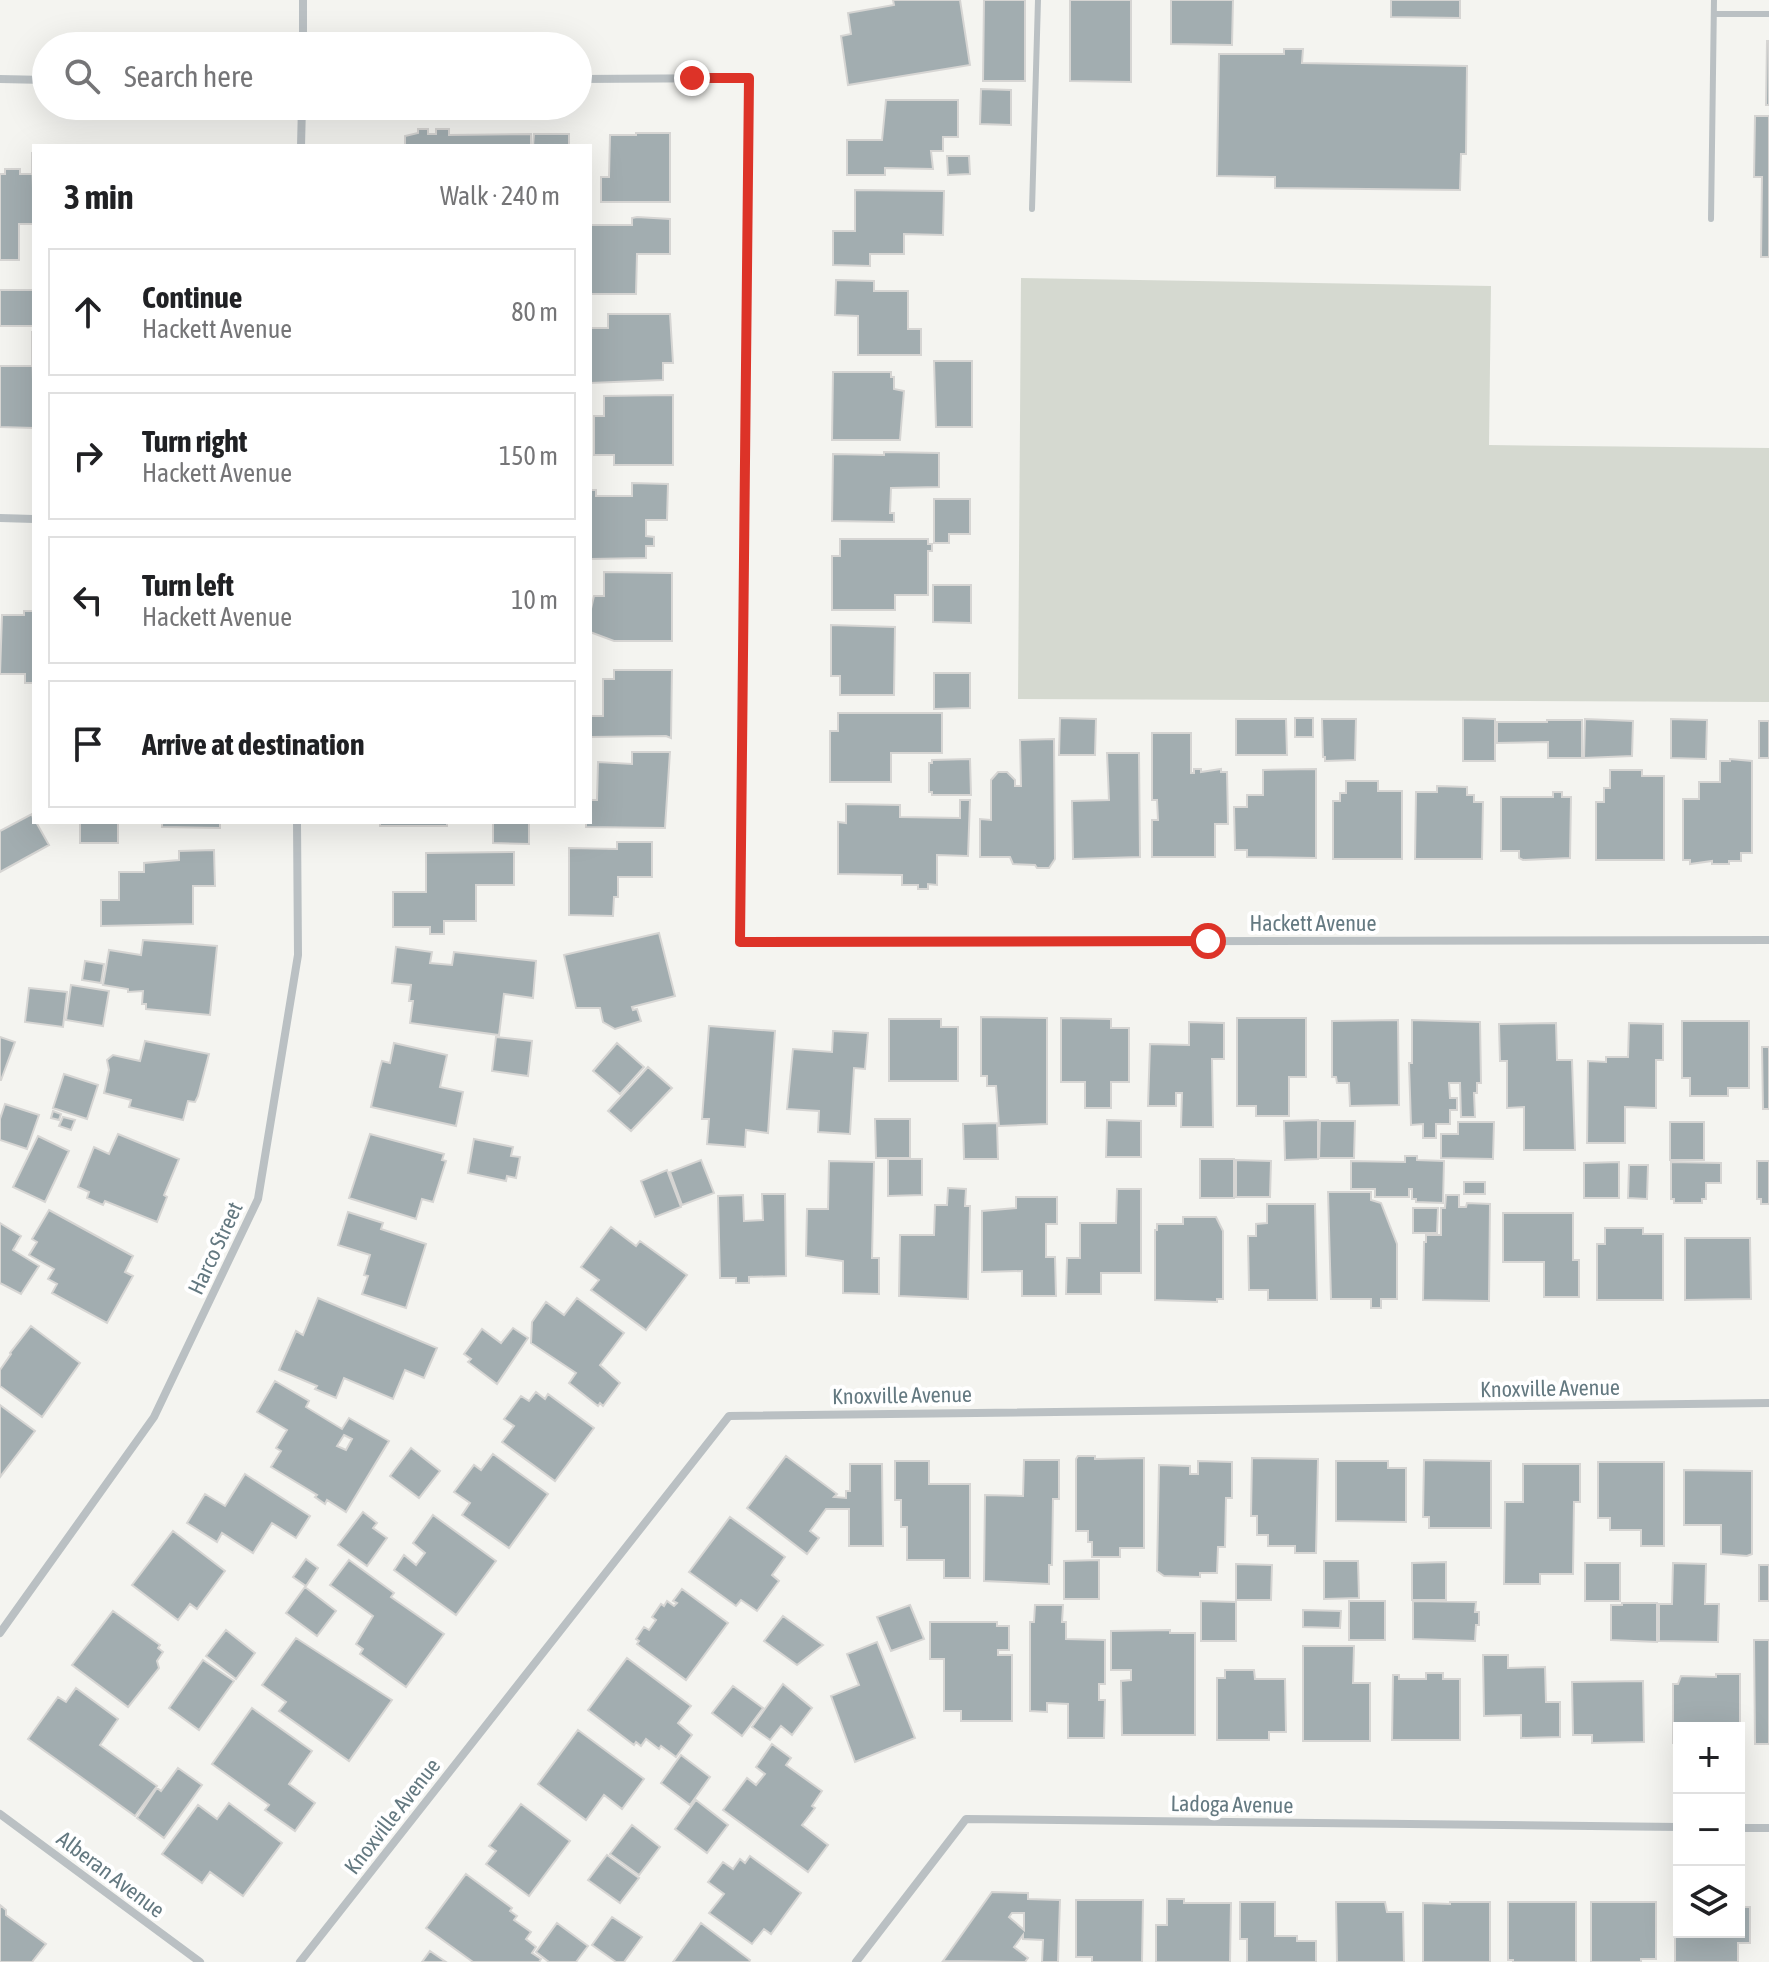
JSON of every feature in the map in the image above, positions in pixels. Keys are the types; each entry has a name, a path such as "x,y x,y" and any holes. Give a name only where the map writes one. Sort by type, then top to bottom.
{"street":[{"path":"303,0 303,32"},
{"name":"Hackett Avenue","path":"592,79 749,78 740,942 1769,940"},
{"path":"0,79 32,80"},
{"path":"301,144 302,120"},
{"path":"0,518 32,519"},
{"name":"Harco Street","path":"0,1633 154,1417 258,1199 298,955 297,824"},
{"name":"Knoxville Avenue","path":"300,1962 729,1416 1769,1403"},
{"name":"Alberan Avenue","path":"0,1814 200,1962"},
{"name":"Ladoga Avenue","path":"856,1962 966,1819 1673,1827"},
{"path":"1745,1828 1769,1828"}],"lane":[{"path":"1032,209 1038,0"},
{"path":"1711,219 1714,0"},
{"path":"1714,14 1769,14"}],"shaded area":[{"path":"1021,278 1491,286 1489,445 1769,448 1769,702 1018,699"}],"building":[{"path":"893,0 960,0 970,65 848,85 841,36 851,34 848,13 894,5"},
{"path":"984,0 1025,0 1025,81 983,81"},
{"path":"1070,0 1131,0 1131,82 1070,81"},
{"path":"1171,0 1233,0 1232,45 1171,44"},
{"path":"1391,0 1460,0 1460,18 1391,17"},
{"path":"1769,41 1769,105 1766,105"},
{"path":"1284,49 1303,49 1302,63 1467,66 1466,154 1461,154 1460,190 1275,188 1275,177 1217,176 1219,54 1284,54"},
{"path":"981,89 1011,90 1011,125 980,124"},
{"path":"886,100 958,100 958,137 943,137 943,151 931,151 933,169 885,168 885,175 847,175 847,140 882,140"},
{"path":"1755,116 1769,116 1769,257 1761,257 1762,177 1754,177"},
{"path":"418,129 428,129 428,134 436,134 436,129 449,129 449,135 531,134 531,144 405,144 405,136 418,133"},
{"path":"670,133 670,202 601,202 601,177 609,177 610,135"},
{"path":"534,134 569,134 569,144 533,144"},
{"path":"947,156 969,156 970,174 948,175"},
{"path":"5,169 20,169 20,174 32,174 32,224 19,224 19,260 0,260 0,174 5,174"},
{"path":"855,190 944,191 943,235 904,234 904,254 870,254 870,266 833,265 833,231 855,231"},
{"path":"632,218 670,219 670,254 637,254 636,294 592,294 592,225 632,225"},
{"path":"836,280 874,281 874,291 908,291 908,329 921,329 921,355 858,355 858,316 835,315"},
{"path":"0,290 32,290 32,326 0,326"},
{"path":"608,314 670,314 673,363 663,363 663,380 592,383 592,328 608,328"},
{"path":"934,361 972,361 972,427 936,427"},
{"path":"0,366 32,366 32,428 0,427"},
{"path":"833,372 891,372 894,389 904,391 900,440 832,440"},
{"path":"673,395 673,465 614,465 614,455 594,455 594,416 604,416 604,396"},
{"path":"884,452 939,453 939,487 891,488 890,513 894,513 894,522 832,521 833,454 884,455"},
{"path":"632,483 668,484 667,520 646,520 646,536 654,537 654,546 646,546 646,558 592,559 592,490 596,490 596,496 632,496"},
{"path":"934,499 970,499 970,534 949,534 949,543 934,543"},
{"path":"840,539 928,539 932,551 928,551 928,595 895,595 895,610 832,610 832,556 840,556"},
{"path":"604,572 672,573 672,641 614,641 592,633 594,596 604,596"},
{"path":"933,585 971,585 971,623 933,622"},
{"path":"24,611 32,611 32,683 25,683 25,674 0,674 2,615 24,615"},
{"path":"831,625 895,627 894,695 840,695 840,676 831,676"},
{"path":"614,670 672,670 671,738 592,737 592,716 603,716 603,679 614,679"},
{"path":"934,673 970,673 970,708 934,709"},
{"path":"838,713 942,713 942,753 891,753 891,782 830,782 830,731 838,731"},
{"path":"1060,718 1096,719 1095,755 1059,755"},
{"path":"1295,718 1313,718 1313,737 1295,737"},
{"path":"1463,718 1495,719 1495,761 1463,761"},
{"path":"1236,719 1286,719 1287,755 1236,755"},
{"path":"1322,719 1356,719 1355,760 1325,761"},
{"path":"1585,719 1633,721 1632,756 1584,758"},
{"path":"1671,719 1707,720 1706,759 1671,758"},
{"path":"1582,720 1582,758 1548,758 1548,742 1497,743 1497,722"},
{"path":"1759,721 1769,721 1769,758 1759,758"},
{"path":"1152,733 1191,733 1191,773 1194,769 1201,769 1201,772 1221,769 1221,772 1227,772 1228,824 1215,824 1215,857 1152,857 1152,820 1158,820 1157,800 1152,800"},
{"path":"1054,739 1055,859 1049,868 1037,868 1035,865 1013,864 1010,857 980,857 980,819 991,820 991,780 998,772 1007,772 1015,780 1015,786 1021,786 1020,740"},
{"path":"632,752 670,752 665,828 586,827 586,824 592,824 592,800 597,800 598,762 632,764"},
{"path":"1107,753 1139,753 1140,857 1073,859 1072,801 1109,800"},
{"path":"970,759 971,795 932,795 929,792 929,763 932,760"},
{"path":"1720,761 1752,761 1752,853 1741,853 1741,861 1729,861 1729,864 1712,864 1712,861 1690,864 1690,860 1683,860 1683,799 1699,799 1699,782 1720,782"},
{"path":"1316,769 1316,858 1247,857 1247,850 1235,850 1234,807 1247,807 1247,795 1263,795 1263,770"},
{"path":"1610,770 1642,770 1642,776 1664,776 1664,860 1596,860 1596,802 1604,802 1604,788 1610,788"},
{"path":"1346,781 1378,781 1378,791 1402,791 1402,859 1333,859 1333,801 1340,801 1340,793 1346,793"},
{"path":"1437,786 1467,787 1467,795 1474,795 1474,802 1483,802 1482,859 1415,859 1416,792 1437,792"},
{"path":"1553,792 1562,792 1562,797 1571,797 1570,858 1523,860 1519,858 1519,851 1501,851 1501,797 1553,797"},
{"path":"960,800 970,800 968,856 937,855 937,885 928,884 928,889 918,889 918,885 902,885 902,875 838,874 838,822 846,823 846,804 900,805 900,817 960,818"},
{"path":"32,814 32,824 37,824 49,845 0,872 0,831"},
{"path":"80,824 118,824 118,843 80,843"},
{"path":"162,824 220,824 220,828 162,827"},
{"path":"380,824 447,824 447,826"},
{"path":"493,824 529,824 529,844 493,843"},
{"path":"617,842 652,842 652,877 618,877 618,897 614,897 613,916 569,915 569,848 617,849"},
{"path":"214,850 215,886 193,886 193,924 101,926 101,900 119,900 119,872 144,872 144,863 179,860 179,851"},
{"path":"514,852 514,885 476,885 476,921 444,921 444,934 430,934 430,927 393,927 393,892 426,892 426,853"},
{"path":"659,933 675,996 632,1007 633,1010 637,1009 641,1021 615,1029 603,1022 600,1008 576,1008 564,955"},
{"path":"143,940 217,946 210,1015 146,1009 146,1004 142,1004 143,991 128,992 128,989 103,985 109,950 141,955"},
{"path":"396,947 432,952 430,963 452,965 454,952 536,961 533,998 504,994 499,1035 410,1023 413,1001 409,1001 411,985 392,983"},
{"path":"85,961 104,964 101,983 82,980"},
{"path":"71,985 109,991 103,1026 66,1020"},
{"path":"29,988 67,992 63,1027 25,1022"},
{"path":"981,1017 1047,1018 1047,1124 999,1126 996,1086 987,1086 987,1076 981,1076"},
{"path":"1061,1018 1111,1019 1111,1028 1129,1028 1129,1082 1111,1082 1111,1108 1085,1108 1085,1082 1061,1082"},
{"path":"1237,1018 1306,1018 1306,1077 1289,1077 1289,1116 1256,1116 1256,1106 1237,1106"},
{"path":"889,1019 941,1019 941,1027 958,1027 958,1081 889,1081"},
{"path":"1398,1020 1399,1105 1350,1106 1349,1083 1337,1083 1336,1077 1332,1077 1332,1021"},
{"path":"1412,1020 1480,1022 1481,1083 1477,1083 1477,1093 1474,1093 1475,1117 1461,1117 1460,1083 1449,1083 1450,1098 1457,1098 1457,1110 1450,1110 1450,1124 1436,1124 1436,1138 1423,1138 1423,1124 1411,1125 1409,1063 1412,1063"},
{"path":"1682,1021 1749,1021 1749,1088 1728,1088 1728,1096 1690,1096 1690,1078 1682,1078"},
{"path":"1189,1022 1224,1023 1224,1059 1212,1059 1213,1127 1181,1127 1182,1093 1176,1093 1176,1106 1148,1106 1150,1044 1189,1045"},
{"path":"1556,1023 1557,1060 1572,1060 1575,1150 1524,1150 1524,1107 1507,1108 1507,1061 1500,1061 1499,1024"},
{"path":"1629,1023 1663,1024 1663,1060 1656,1060 1656,1108 1625,1107 1625,1143 1587,1143 1588,1061 1606,1062 1606,1057 1628,1057"},
{"path":"709,1026 775,1031 768,1133 746,1130 745,1147 707,1144 709,1119 702,1119"},
{"path":"833,1031 868,1033 865,1069 854,1068 850,1134 818,1132 819,1111 787,1109 793,1049 832,1052"},
{"path":"0,1037 15,1042 1,1080 0,1080"},
{"path":"496,1037 532,1041 528,1076 492,1071"},
{"path":"145,1041 209,1054 198,1096 195,1102 188,1101 183,1120 129,1107 131,1100 104,1093 109,1070 107,1060 113,1055 140,1061"},
{"path":"394,1043 447,1055 440,1087 463,1092 456,1126 371,1107 382,1061 390,1063"},
{"path":"617,1043 644,1067 620,1094 593,1071"},
{"path":"1762,1047 1769,1047 1769,1109 1763,1109"},
{"path":"648,1067 672,1088 631,1131 608,1111"},
{"path":"64,1074 98,1085 87,1119 53,1108"},
{"path":"5,1104 39,1115 27,1149 0,1140 0,1119"},
{"path":"53,1111 61,1114 59,1120 51,1118"},
{"path":"63,1117 75,1120 71,1130 59,1126"},
{"path":"875,1119 910,1119 910,1158 876,1158"},
{"path":"1107,1120 1141,1121 1141,1157 1106,1157"},
{"path":"1318,1120 1318,1159 1285,1160 1284,1121"},
{"path":"1320,1121 1355,1121 1354,1158 1319,1158"},
{"path":"1458,1122 1494,1122 1493,1159 1441,1158 1441,1134 1458,1134"},
{"path":"1670,1122 1704,1122 1704,1160 1670,1160"},
{"path":"997,1123 998,1159 964,1159 963,1124"},
{"path":"118,1134 179,1159 157,1222 105,1201 103,1205 87,1198 89,1192 78,1187 94,1147 109,1154"},
{"path":"370,1134 444,1154 442,1160 446,1161 433,1202 422,1199 416,1219 349,1198"},
{"path":"38,1136 69,1151 45,1202 13,1187"},
{"path":"474,1139 513,1147 511,1156 520,1157 516,1178 507,1176 506,1181 468,1173"},
{"path":"1405,1156 1417,1156 1417,1160 1444,1161 1443,1203 1416,1202 1412,1199 1412,1189 1409,1189 1409,1197 1375,1197 1375,1189 1351,1189 1351,1161 1405,1162"},
{"path":"888,1159 922,1159 922,1195 888,1196"},
{"path":"1200,1159 1234,1159 1234,1198 1200,1198"},
{"path":"701,1160 714,1193 682,1205 670,1172"},
{"path":"1236,1160 1271,1161 1270,1197 1236,1197"},
{"path":"829,1161 874,1162 872,1258 879,1258 879,1294 843,1293 843,1261 806,1256 807,1209 828,1209"},
{"path":"1757,1161 1769,1161 1769,1204 1761,1204 1761,1199 1757,1199"},
{"path":"1619,1162 1619,1198 1584,1198 1584,1163"},
{"path":"1671,1162 1721,1163 1721,1183 1706,1183 1706,1199 1702,1199 1702,1203 1674,1203 1671,1199"},
{"path":"1629,1165 1648,1165 1647,1199 1628,1198"},
{"path":"667,1170 681,1207 655,1217 641,1181"},
{"path":"1464,1182 1485,1182 1485,1194 1464,1194"},
{"path":"948,1188 966,1189 965,1206 970,1206 968,1299 899,1296 900,1235 934,1235 935,1205 947,1205"},
{"path":"1117,1189 1141,1189 1141,1273 1101,1273 1101,1294 1066,1294 1067,1258 1080,1258 1080,1223 1116,1223"},
{"path":"1328,1192 1371,1192 1371,1200 1381,1203 1397,1244 1397,1299 1381,1299 1381,1308 1371,1308 1371,1299 1331,1299"},
{"path":"762,1194 785,1194 786,1276 749,1277 749,1283 736,1283 736,1278 720,1278 718,1196 743,1195 744,1221 763,1220"},
{"path":"1446,1195 1459,1195 1459,1207 1466,1207 1467,1203 1490,1204 1489,1301 1423,1300 1424,1242 1426,1235 1441,1235 1441,1208 1445,1208"},
{"path":"1016,1197 1057,1197 1057,1224 1046,1224 1046,1257 1055,1257 1056,1296 1022,1296 1022,1271 982,1272 982,1211 1016,1208"},
{"path":"1267,1204 1315,1204 1317,1300 1268,1300 1268,1290 1249,1290 1248,1236 1256,1236 1256,1224 1267,1223"},
{"path":"1413,1208 1438,1208 1437,1233 1413,1233"},
{"path":"49,1210 133,1256 125,1272 133,1276 107,1323 52,1293 57,1284 48,1279 54,1269 29,1255 37,1242 32,1239"},
{"path":"348,1212 383,1223 381,1229 426,1244 406,1308 362,1294 370,1255 338,1245"},
{"path":"1503,1213 1573,1213 1573,1260 1579,1260 1579,1297 1544,1297 1544,1262 1503,1262"},
{"path":"1183,1217 1216,1217 1223,1231 1223,1299 1217,1299 1217,1302 1155,1300 1157,1224 1183,1224"},
{"path":"0,1223 21,1236 13,1250 39,1266 21,1294 0,1283"},
{"path":"611,1227 636,1246 640,1241 687,1275 646,1330 591,1290 599,1280 581,1267"},
{"path":"1605,1228 1643,1228 1643,1234 1663,1234 1663,1300 1597,1300 1597,1244 1605,1244"},
{"path":"1685,1238 1750,1238 1751,1299 1685,1300"},
{"path":"318,1298 437,1348 424,1378 405,1370 393,1399 344,1378 336,1398 279,1370 296,1331 303,1335"},
{"path":"577,1298 624,1333 600,1365 620,1383 603,1406 600,1403 598,1406 569,1383 576,1373 531,1343 532,1322 546,1302 564,1315"},
{"path":"31,1326 80,1363 42,1417 0,1386 0,1370"},
{"path":"513,1328 528,1338 497,1384 468,1362 471,1359 464,1354 482,1329 501,1343"},
{"path":"275,1381 309,1401 306,1407 342,1429 349,1418 389,1441 346,1512 327,1500 325,1504 315,1497 317,1495 271,1467 281,1451 276,1448 287,1430 257,1412","holes":["344,1435 352,1439 346,1450 337,1446"]},
{"path":"536,1392 545,1399 548,1394 594,1428 555,1481 502,1442 514,1426 504,1419 521,1396 529,1401"},
{"path":"0,1405 35,1431 0,1477"},
{"path":"411,1448 440,1471 419,1498 390,1476"},
{"path":"493,1454 548,1494 509,1548 462,1515 470,1503 454,1492 474,1465 481,1470"},
{"path":"786,1456 837,1494 834,1497 846,1498 846,1491 850,1491 850,1464 882,1464 883,1546 849,1546 849,1509 826,1509 810,1531 819,1538 807,1554 747,1508"},
{"path":"1078,1456 1095,1456 1095,1459 1144,1458 1144,1548 1120,1548 1120,1557 1092,1557 1088,1531 1076,1531"},
{"path":"1252,1458 1318,1459 1316,1553 1295,1553 1295,1546 1268,1546 1268,1535 1257,1535 1257,1516 1251,1516"},
{"path":"1024,1460 1059,1460 1059,1499 1053,1499 1049,1584 984,1581 985,1495 1023,1496"},
{"path":"1424,1460 1491,1461 1491,1528 1429,1528 1429,1517 1423,1517"},
{"path":"895,1461 929,1461 929,1484 970,1484 970,1578 944,1578 944,1560 907,1560 907,1527 901,1527 901,1500 895,1500"},
{"path":"1198,1461 1232,1462 1232,1498 1226,1498 1225,1547 1218,1547 1217,1573 1200,1573 1200,1577 1164,1576 1157,1571 1159,1465 1190,1466 1190,1474 1198,1474"},
{"path":"1336,1461 1388,1461 1388,1468 1406,1468 1406,1522 1336,1521"},
{"path":"1598,1462 1664,1462 1664,1546 1641,1546 1641,1530 1610,1530 1610,1518 1598,1518"},
{"path":"1523,1464 1580,1464 1580,1502 1574,1502 1573,1574 1540,1574 1540,1584 1504,1584 1505,1502 1523,1502"},
{"path":"1684,1470 1752,1471 1752,1554 1721,1554 1721,1525 1684,1525"},
{"path":"245,1474 310,1516 296,1538 272,1523 253,1553 222,1533 217,1542 187,1523 205,1494 225,1506"},
{"path":"363,1512 377,1523 373,1528 387,1538 367,1566 338,1545"},
{"path":"433,1515 496,1561 456,1615 394,1570 404,1555 416,1565 425,1553 413,1543"},
{"path":"730,1517 785,1557 772,1575 779,1581 757,1611 741,1600 736,1606 689,1572"},
{"path":"173,1531 225,1571 197,1609 190,1604 178,1620 132,1585"},
{"path":"306,1559 318,1568 306,1586 293,1577"},
{"path":"349,1560 394,1593 391,1597 444,1634 406,1687 360,1654 363,1649 356,1644 373,1616 330,1585"},
{"path":"1099,1560 1099,1599 1064,1599 1064,1561"},
{"path":"1324,1561 1358,1561 1359,1598 1324,1599"},
{"path":"1446,1562 1446,1600 1412,1600 1412,1563"},
{"path":"1585,1563 1620,1563 1620,1601 1585,1601"},
{"path":"1673,1563 1706,1564 1705,1604 1719,1604 1718,1642 1659,1641 1659,1604 1672,1604"},
{"path":"1236,1564 1272,1565 1271,1600 1236,1600"},
{"path":"1759,1565 1769,1565 1769,1601 1759,1601"},
{"path":"305,1587 336,1611 317,1636 286,1613"},
{"path":"682,1589 728,1623 686,1680 637,1644 639,1641 636,1639 644,1627 649,1630 656,1620 652,1617 661,1604 664,1606 667,1601 674,1606 677,1603 673,1601"},
{"path":"1201,1601 1236,1602 1236,1641 1201,1641"},
{"path":"1349,1601 1385,1601 1385,1640 1349,1640"},
{"path":"1413,1601 1476,1602 1479,1625 1476,1625 1475,1641 1413,1639"},
{"path":"1657,1603 1657,1642 1611,1640 1611,1605"},
{"path":"910,1605 924,1639 891,1651 877,1617"},
{"path":"1035,1605 1063,1605 1062,1622 1066,1622 1066,1639 1105,1640 1105,1684 1099,1684 1099,1700 1105,1700 1104,1738 1068,1738 1068,1704 1047,1703 1047,1712 1030,1711 1030,1622 1034,1622"},
{"path":"1303,1610 1341,1611 1340,1628 1303,1627"},
{"path":"113,1611 160,1645 158,1648 163,1652 157,1661 159,1668 128,1707 72,1665"},
{"path":"783,1616 823,1645 797,1665 764,1641"},
{"path":"930,1622 997,1622 997,1626 1009,1626 1009,1650 998,1650 998,1655 1012,1655 1012,1721 961,1721 961,1711 944,1711 944,1659 930,1659"},
{"path":"226,1630 255,1653 236,1679 206,1656"},
{"path":"1170,1630 1170,1633 1195,1633 1195,1735 1122,1735 1121,1681 1131,1680 1131,1670 1111,1670 1111,1631"},
{"path":"296,1638 392,1700 349,1761 279,1711 286,1702 262,1685"},
{"path":"1754,1640 1769,1640 1769,1744 1755,1744"},
{"path":"877,1642 915,1738 855,1762 831,1696 859,1685 847,1654"},
{"path":"1303,1646 1354,1646 1353,1683 1370,1683 1370,1741 1303,1741"},
{"path":"1483,1655 1508,1655 1508,1668 1545,1667 1546,1702 1560,1702 1560,1737 1521,1738 1521,1715 1484,1716"},
{"path":"627,1658 691,1706 678,1723 692,1735 676,1757 646,1739 641,1746 636,1742 634,1745 588,1710"},
{"path":"203,1660 234,1681 199,1730 169,1708"},
{"path":"1225,1670 1254,1670 1255,1679 1285,1679 1286,1732 1269,1732 1269,1740 1217,1740 1217,1678 1225,1678"},
{"path":"1426,1673 1443,1673 1443,1679 1460,1679 1460,1740 1392,1740 1393,1675 1399,1675 1399,1679 1426,1679"},
{"path":"1716,1674 1740,1674 1740,1722 1673,1722 1673,1684 1678,1684 1681,1676 1716,1677"},
{"path":"1643,1681 1644,1742 1592,1743 1592,1735 1573,1735 1572,1682"},
{"path":"783,1684 812,1708 792,1735 781,1726 770,1740 752,1727"},
{"path":"733,1686 763,1708 742,1736 712,1713"},
{"path":"76,1688 118,1719 100,1745 157,1786 135,1816 28,1739 58,1697 66,1702"},
{"path":"252,1708 312,1751 289,1784 315,1803 295,1831 265,1810 269,1805 212,1764"},
{"path":"578,1730 644,1779 622,1809 604,1795 586,1820 538,1784"},
{"path":"772,1744 791,1758 786,1765 822,1791 812,1806 815,1808 802,1825 828,1845 808,1872 723,1810 747,1778 756,1785 765,1774 756,1767"},
{"path":"681,1755 710,1777 690,1805 661,1783"},
{"path":"178,1768 202,1785 164,1838 137,1818 157,1788 161,1791"},
{"path":"696,1800 728,1825 707,1853 675,1829"},
{"path":"229,1803 282,1843 243,1896 210,1872 202,1883 162,1854 198,1805 217,1819"},
{"path":"521,1804 570,1841 529,1896 486,1864 496,1851 489,1846"},
{"path":"632,1825 660,1847 639,1875 610,1854"},
{"path":"607,1855 639,1878 620,1903 588,1880"},
{"path":"750,1856 801,1893 771,1934 764,1929 752,1944 709,1913 724,1894 708,1882 723,1862 733,1869 740,1859 745,1863"},
{"path":"466,1874 512,1908 510,1911 517,1916 514,1920 531,1932 526,1939 536,1947 532,1953 541,1959 539,1962 473,1962 426,1928"},
{"path":"992,1892 1028,1893 1028,1899 1060,1900 1058,1962 1042,1962 1043,1940 1023,1939 1023,1935 1014,1947 1028,1958 1025,1962 943,1961","holes":["1012,1913 1024,1913 1024,1930 1009,1917"]},
{"path":"1167,1899 1184,1899 1184,1903 1231,1903 1230,1962 1156,1962 1156,1925 1167,1925"},
{"path":"1076,1900 1143,1900 1142,1962 1092,1962 1092,1957 1076,1957"},
{"path":"1240,1902 1275,1902 1275,1936 1297,1936 1297,1941 1316,1941 1316,1962 1247,1962 1247,1939 1240,1939"},
{"path":"1336,1902 1385,1902 1387,1912 1403,1912 1404,1962 1337,1962"},
{"path":"1490,1902 1490,1962 1423,1962 1423,1903"},
{"path":"1508,1902 1576,1902 1576,1962 1508,1960"},
{"path":"1591,1902 1656,1902 1656,1959 1591,1962"},
{"path":"0,1905 6,1910 6,1915 46,1944 32,1962 0,1962"},
{"path":"1745,1907 1750,1907 1750,1943 1738,1943 1738,1962 1675,1962 1675,1938 1745,1938"},
{"path":"612,1917 642,1937 624,1962 616,1962 592,1945"},
{"path":"557,1923 588,1946 576,1962 549,1962 536,1952"},
{"path":"701,1923 750,1960 749,1962 673,1962"},
{"path":"430,1951 446,1962 422,1962"}],"route":[{"path":"692,78 749,78 740,942 1208,941"}]}
